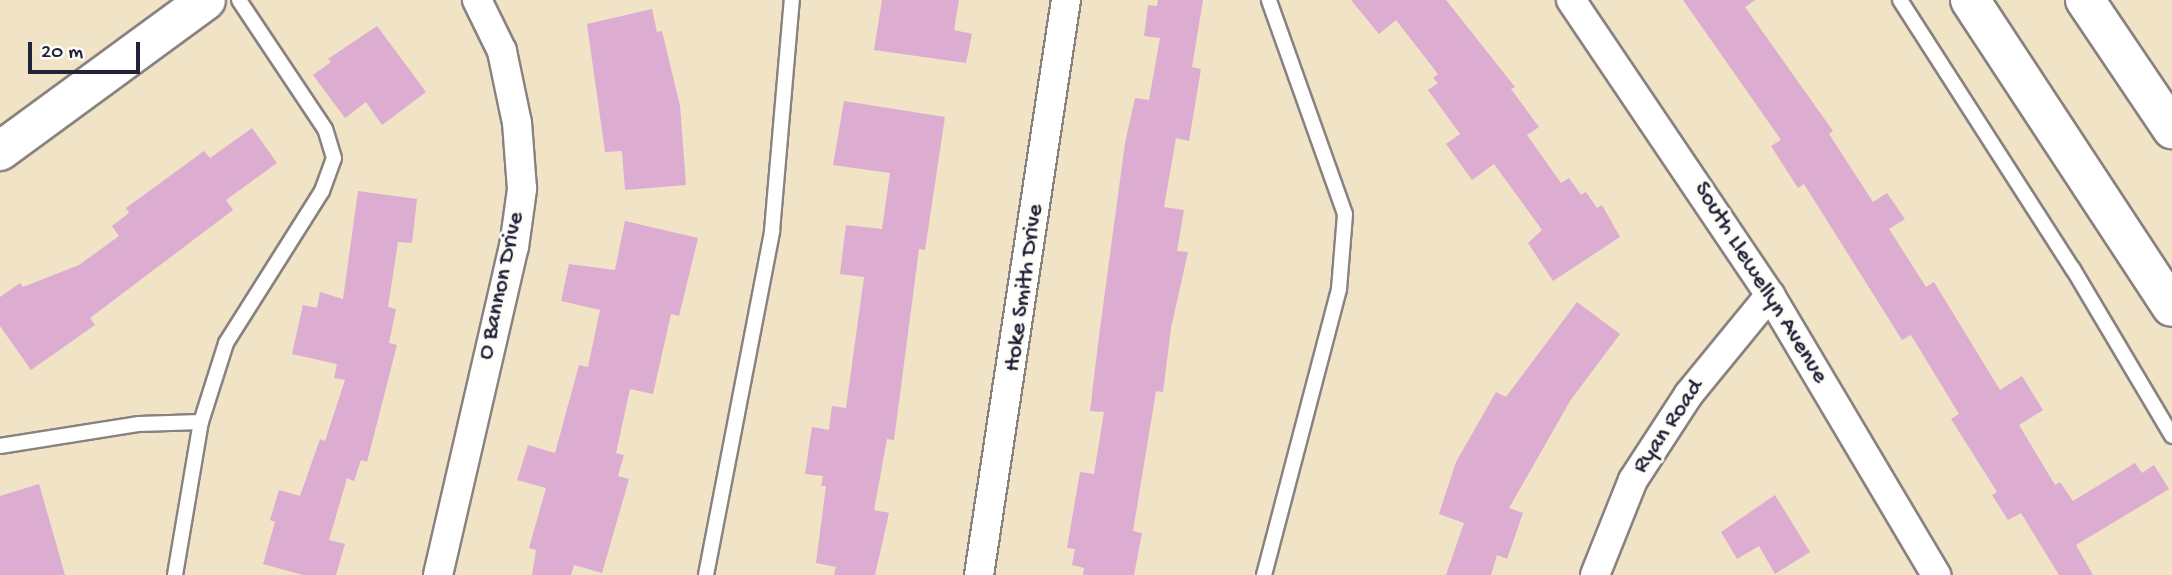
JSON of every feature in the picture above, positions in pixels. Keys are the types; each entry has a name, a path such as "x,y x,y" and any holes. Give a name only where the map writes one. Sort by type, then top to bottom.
{"main road":[{"path":"0,151 206,0"},
{"path":"1970,0 2172,307"},
{"path":"2085,0 2172,129"}],"street":[{"name":"O Bannon Drive","path":"438,575 514,247 522,189 517,123 502,51 477,0"},
{"name":"Hoke Smith Drive","path":"979,575 1066,0"},
{"name":"South Llewellyn Avenue","path":"1571,0 1770,295 1936,575"},
{"name":"Ryan Road","path":"1595,575 1633,480 1689,394 1770,295"}],"lane":[{"path":"175,575 201,422 226,343 322,191 334,158 325,129 239,0"},
{"path":"706,575 772,231 792,0"},
{"path":"1264,575 1339,289 1345,214 1269,0"},
{"path":"1900,0 2053,237 2172,436"},
{"path":"0,446 139,424 201,422"}],"building":[{"path":"882,0 959,0 954,30 972,34 966,63 874,50"},
{"path":"1158,0 1203,0 1192,67 1201,69 1189,141 1176,138 1164,207 1184,210 1177,251 1188,252 1171,328 1163,392 1156,391 1133,531 1142,533 1134,575 1083,575 1084,568 1072,565 1075,549 1067,548 1080,472 1094,474 1104,412 1090,411 1125,143 1135,98 1149,100 1160,38 1144,36 1148,5 1157,6"},
{"path":"1351,0 1446,0 1515,87 1511,89 1539,127 1527,135 1561,183 1569,178 1581,195 1586,192 1597,208 1602,205 1620,237 1553,281 1528,243 1542,230 1494,164 1472,180 1446,144 1460,134 1428,90 1438,83 1433,78 1438,74 1396,20 1379,34"},
{"path":"1683,0 1755,0 1745,7 1833,131 1829,134 1873,202 1887,193 1905,219 1889,229 1926,287 1934,282 2000,390 2022,376 2043,410 2019,425 2055,485 2060,482 2073,501 2135,463 2142,473 2154,465 2169,489 2076,545 2093,575 2059,575 2021,513 2008,520 1992,495 1997,492 1951,419 1959,414 1911,335 1902,340 1804,184 1798,188 1771,146 1781,140"},
{"path":"652,9 657,32 662,31 680,106 686,185 625,190 622,151 605,152 587,24"},
{"path":"377,26 426,92 382,125 366,102 345,118 313,75 331,62 328,59"},
{"path":"844,101 945,117 925,250 919,249 894,440 887,439 874,510 889,513 875,575 834,575 836,567 816,563 826,486 821,486 823,476 805,474 812,427 829,430 832,406 846,408 864,277 840,274 846,225 882,229 890,173 833,165"},
{"path":"252,128 277,163 226,200 233,210 90,318 95,325 31,370 0,326 0,297 20,283 23,287 79,265 119,236 112,226 129,213 126,208 204,151 210,158"},
{"path":"358,191 417,199 412,243 398,242 388,307 396,309 389,343 397,345 367,462 361,460 354,481 347,478 329,540 345,544 336,575 303,575 263,564 275,522 270,520 279,490 300,496 320,439 325,441 345,380 334,378 337,364 292,354 303,305 317,308 320,292 343,299"},
{"path":"625,221 698,238 679,316 671,314 653,394 630,389 616,453 624,455 618,476 629,479 602,573 574,565 571,575 532,575 536,550 529,548 546,488 517,480 528,445 555,453 579,365 588,367 600,310 561,301 569,264 615,270"},
{"path":"1577,302 1620,334 1570,401 1509,508 1523,513 1507,559 1497,555 1491,575 1446,575 1464,523 1439,514 1456,462 1496,392 1506,397"},
{"path":"39,484 65,575 0,575 0,496"},
{"path":"1775,495 1810,552 1775,574 1759,546 1737,559 1721,532"}]}
